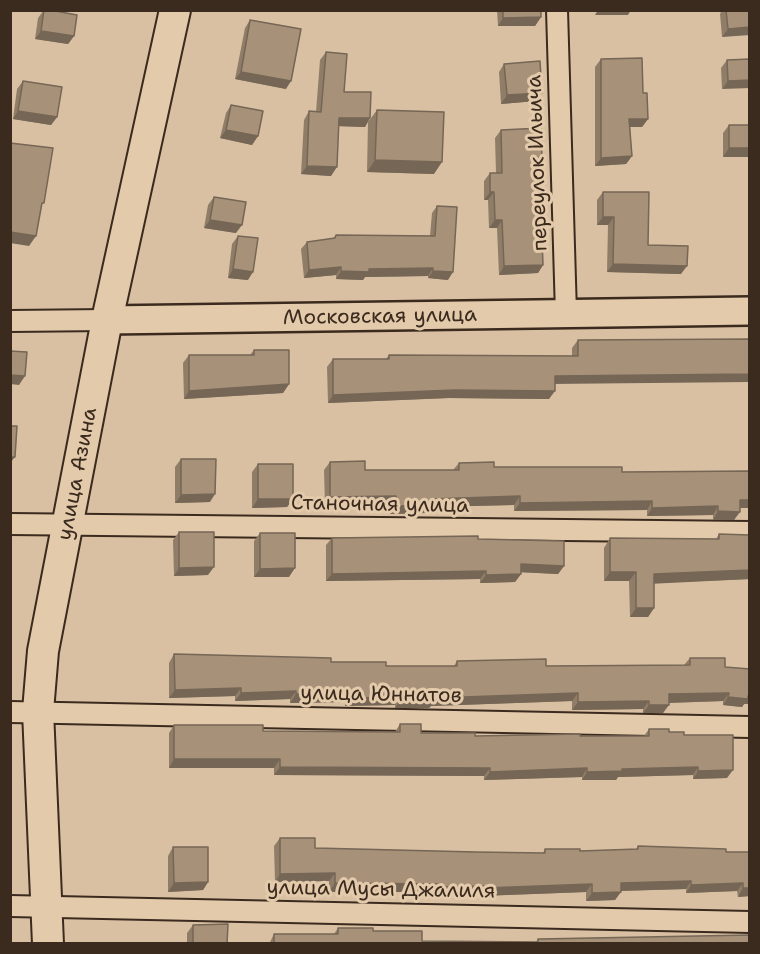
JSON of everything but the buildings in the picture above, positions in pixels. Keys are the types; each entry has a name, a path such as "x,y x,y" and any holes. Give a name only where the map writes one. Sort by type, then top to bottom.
{"main road":[{"name":"улица Азина","path":"48,944 24,712 43,651 107,320 175,10"}],"street":[{"name":"переулок Ильича","path":"557,10 566,314"},
{"name":"Московская улица","path":"10,321 750,311"},
{"name":"Станочная улица","path":"10,524 750,532"},
{"name":"улица Юннатов","path":"24,712 750,727"},
{"name":"улица Мусы Джалиля","path":"10,906 750,922"}]}
